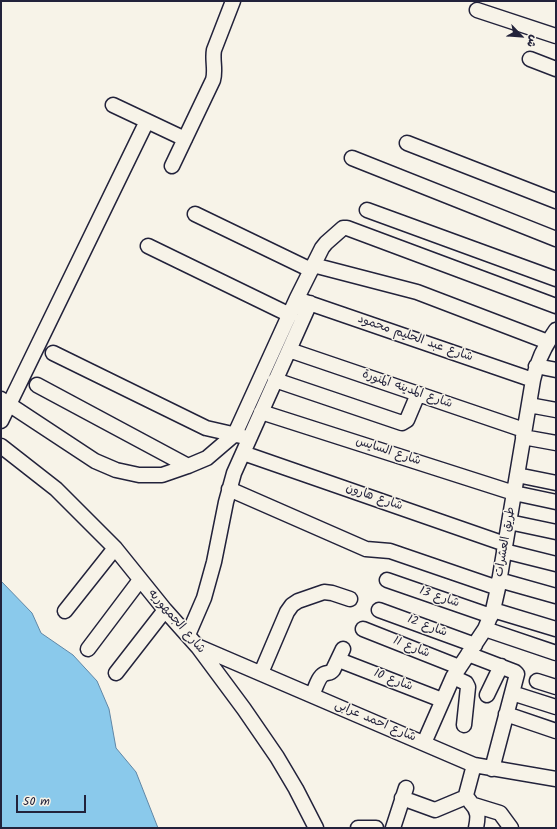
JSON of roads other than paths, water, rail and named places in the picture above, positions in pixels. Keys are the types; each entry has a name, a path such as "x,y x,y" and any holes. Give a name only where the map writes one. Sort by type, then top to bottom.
{"street":[{"path":"172,166 213,80 215,72 213,57 214,50 233,1"},
{"path":"476,10 556,36"},
{"path":"530,59 556,69"},
{"path":"113,105 185,139"},
{"path":"1,421 5,402 147,121"},
{"path":"407,143 556,200"},
{"path":"352,158 556,239"},
{"path":"367,210 556,279"},
{"path":"195,214 312,268 417,292 554,333"},
{"path":"5,402 95,461 116,470 139,475 162,475 207,458 235,434 312,268 326,243 340,229 347,228 556,306"},
{"path":"148,246 290,315"},
{"name":"شارع عبد الحليم محمود","path":"297,298 533,380"},
{"path":"188,635 204,598 214,562 229,489 234,473 310,303"},
{"name":"طريق العشرات","path":"424,743 442,700 456,672 485,629 492,613 499,584 536,366 554,333"},
{"name":"شارع المدينه المنورة","path":"289,350 556,443"},
{"path":"53,353 206,428 249,438"},
{"path":"536,366 556,370"},
{"path":"275,380 402,423 407,420 418,394"},
{"path":"37,386 188,466"},
{"path":"529,405 556,410"},
{"name":"شارع السايس","path":"261,412 514,493 556,502"},
{"name":"شارع الجمهوريه","path":"1,446 56,489 114,548 165,610 198,647 277,757 296,789 316,828"},
{"name":"شارع هارون","path":"243,453 556,564"},
{"path":"517,475 556,483"},
{"path":"229,489 366,549 390,551 499,584 556,596"},
{"path":"509,522 556,532"},
{"path":"65,611 114,548"},
{"path":"88,649 140,580"},
{"name":"شارع 13","path":"387,580 492,613 556,628"},
{"path":"261,673 287,612 292,605 298,601 324,592 332,592 350,599"},
{"path":"116,673 165,610"},
{"name":"شارع 12","path":"379,610 471,649 515,672 516,674 512,693"},
{"name":"شارع 11","path":"362,629 456,672 468,687 464,725"},
{"path":"485,629 556,653"},
{"name":"شارع احمد عرابى","path":"198,647 474,765 556,779"},
{"name":"شارع 10","path":"312,695 320,677 323,674 331,673 343,656 442,700"},
{"path":"487,695 501,666"},
{"path":"537,681 556,687"},
{"path":"492,769 512,693 556,707"},
{"path":"506,714 556,730"},
{"path":"474,765 470,801 476,809 478,816 476,828"},
{"path":"392,828 404,793 435,810 470,801 500,813 512,828"},
{"path":"358,828 376,828"}],"water":[{"path":"1,581 32,613 41,633 73,655 97,681 109,709 116,748 136,772 158,828 1,828"}]}
